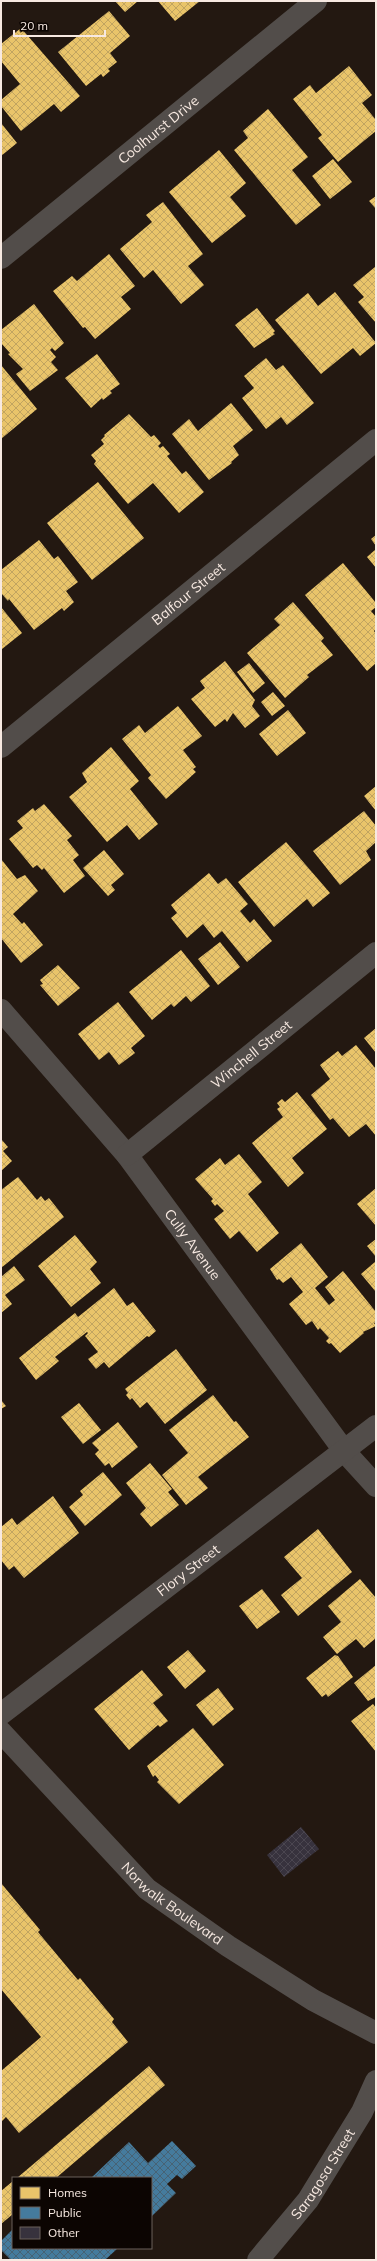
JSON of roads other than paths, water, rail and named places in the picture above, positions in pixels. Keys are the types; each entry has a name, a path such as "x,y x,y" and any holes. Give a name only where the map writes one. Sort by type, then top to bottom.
{"main road":[{"name":"Norwalk Boulevard","path":"1,1732 147,1889 228,1946 273,1975 313,2000 376,2033"},
{"name":"Saragosa Street","path":"258,2260 308,2200 362,2112 376,2081"}],"street":[{"name":"Coolhurst Drive","path":"1,258 316,1"},
{"name":"Balfour Street","path":"1,747 376,440"},
{"name":"Winchell Street","path":"127,1155 376,953"},
{"name":"Cully Avenue","path":"1,1010 127,1155 345,1452 376,1486"},
{"name":"Flory Street","path":"1,1714 345,1452 376,1426"}]}
